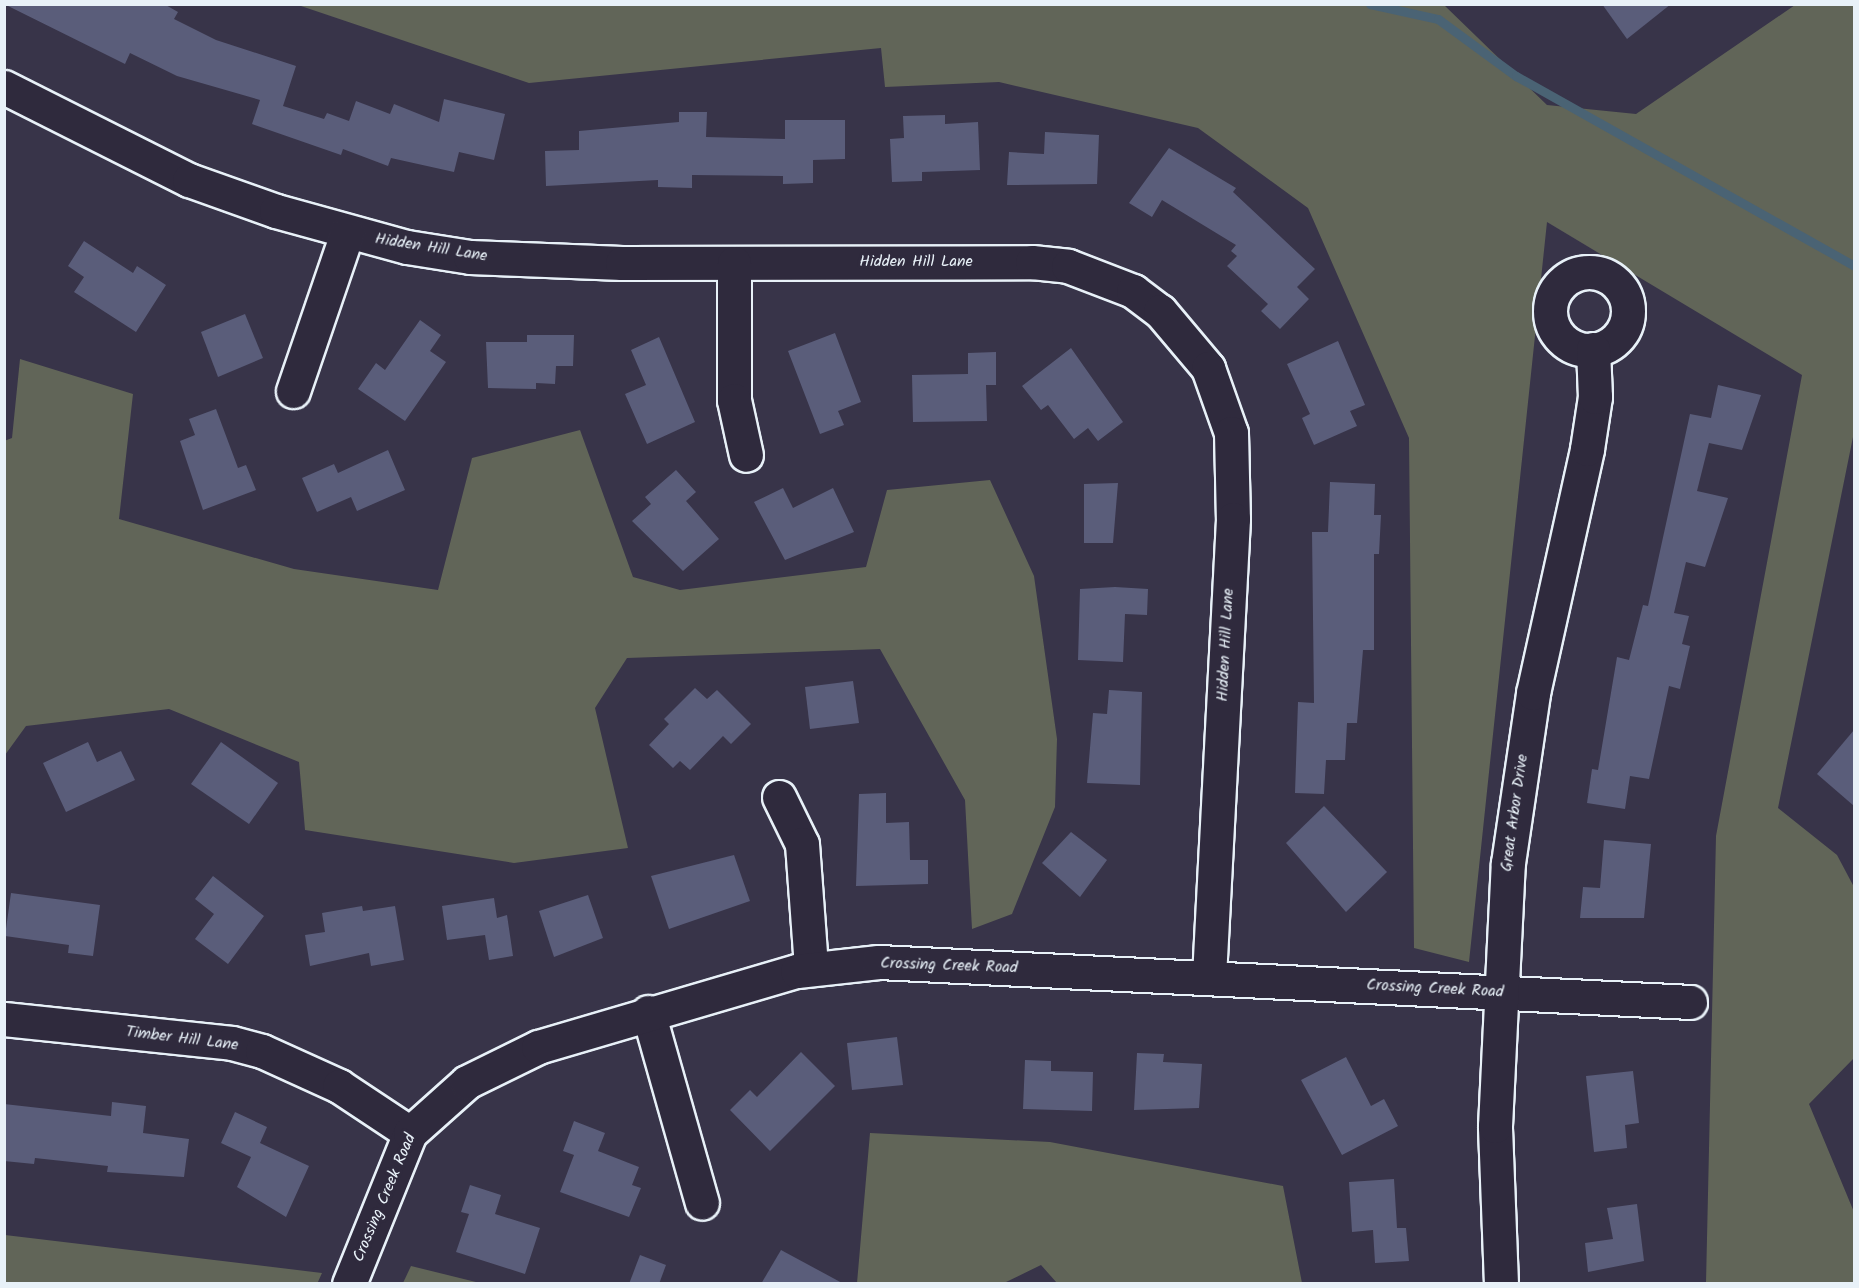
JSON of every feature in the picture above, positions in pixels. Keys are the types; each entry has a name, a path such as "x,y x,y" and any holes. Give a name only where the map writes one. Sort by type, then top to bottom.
{"street":[{"name":"Hidden Hill Lane","path":"4,87 189,180 347,233 470,258 1068,266 1133,291 1160,311 1209,368 1223,404 1234,463 1209,977"},
{"path":"293,391 347,233"},
{"path":"734,263 734,400 746,455"},
{"name":"Great Arbor Drive","path":"1501,1284 1495,1126 1498,992 1518,785 1587,449 1595,397 1593,349"},
{"path":"779,797 802,844 811,968"},
{"name":"Crossing Creek Road","path":"349,1284 410,1133 467,1082 500,1064 648,1012 811,968 879,962 1690,1002"},
{"path":"648,1012 702,1203"},
{"name":"Timber Hill Lane","path":"4,1019 252,1048 339,1086 410,1133"}],"green space":[{"path":"298,5 1444,5 1547,105 1636,114 1795,5 1854,5 1854,432 1778,808 1837,855 1854,887 1854,1058 1809,1104 1854,1212 1854,1283 1706,1283 1716,836 1802,375 1547,222 1469,962 1414,948 1409,438 1308,208 1198,128 999,82 885,87 881,48 529,83"},
{"path":"20,359 133,394 119,519 294,569 438,590 472,458 580,430 633,577 680,590 866,567 887,490 990,480 1034,576 1057,739 1055,807 1012,914 972,929 965,800 880,649 627,658 595,708 628,848 514,863 305,830 299,762 169,709 26,726 5,755 4,441 12,438"},
{"path":"870,1133 1050,1142 1283,1186 1302,1283 1057,1283 1041,1265 1004,1283 857,1283"},
{"path":"5,1235 322,1273 317,1284 5,1283"},
{"path":"411,1266 480,1283 403,1283"}],"building":[{"path":"4,4 164,4 178,12 174,19 216,40 296,66 283,106 324,119 327,113 349,121 356,101 390,114 394,104 439,122 444,99 505,114 494,160 459,152 454,172 391,158 388,166 343,149 341,155 252,124 260,100 177,76 130,53 125,64"},
{"path":"1602,4 1671,4 1627,39"},
{"path":"679,112 707,112 706,137 785,139 785,120 845,120 845,159 813,160 813,183 783,184 783,176 692,175 692,188 658,187 658,180 546,186 545,151 579,150 579,131 679,122"},
{"path":"945,115 945,124 978,122 980,170 922,172 922,181 892,182 890,139 904,138 903,116"},
{"path":"1045,132 1099,135 1097,184 1007,185 1009,152 1044,154"},
{"path":"1169,148 1236,188 1233,192 1315,269 1297,287 1309,299 1280,329 1261,311 1268,304 1227,266 1237,256 1231,251 1236,245 1162,200 1152,217 1129,203"},
{"path":"84,241 133,273 137,266 166,285 136,332 74,292 84,277 68,266"},
{"path":"245,314 263,358 218,377 201,332"},
{"path":"420,320 441,335 430,351 446,362 405,421 358,389 376,363 385,370"},
{"path":"835,333 861,402 838,411 844,425 820,434 788,351"},
{"path":"527,335 574,335 573,366 556,366 555,384 536,383 536,389 488,388 486,342 527,342"},
{"path":"659,337 695,422 647,444 625,394 646,385 631,350"},
{"path":"1338,341 1365,405 1350,411 1357,426 1314,445 1302,418 1310,414 1287,364"},
{"path":"1071,348 1123,422 1098,441 1088,428 1074,439 1048,405 1041,410 1022,386"},
{"path":"996,352 996,385 986,385 987,421 913,422 912,375 968,374 968,353"},
{"path":"1718,385 1761,395 1742,450 1709,443 1697,491 1728,498 1705,567 1686,562 1674,613 1689,616 1682,644 1690,646 1680,689 1669,686 1649,779 1630,776 1625,809 1587,803 1592,769 1598,770 1617,657 1629,660 1643,605 1648,606 1690,414 1711,418"},
{"path":"216,409 238,468 246,465 256,490 203,510 180,441 195,435 189,419"},
{"path":"388,450 405,490 357,511 351,497 317,512 302,478 334,464 338,473"},
{"path":"676,470 696,492 686,501 719,539 683,571 632,521 651,504 645,497"},
{"path":"1330,482 1375,484 1374,515 1381,515 1379,554 1374,554 1374,650 1363,650 1357,723 1347,723 1345,760 1326,760 1324,794 1295,793 1298,702 1314,703 1312,532 1328,532"},
{"path":"1118,483 1113,543 1084,543 1084,484"},
{"path":"783,488 793,508 833,488 854,532 785,560 754,502"},
{"path":"1115,587 1148,589 1147,615 1125,614 1123,662 1078,660 1080,589"},
{"path":"853,681 859,723 810,729 805,687"},
{"path":"695,688 707,699 717,690 751,724 731,744 723,736 690,770 680,761 673,768 649,745 669,724 664,719"},
{"path":"1109,690 1142,692 1140,785 1087,783 1093,713 1107,714"},
{"path":"1854,730 1854,806 1817,774"},
{"path":"88,742 97,762 121,751 135,780 66,812 43,763"},
{"path":"221,742 278,783 249,824 191,784"},
{"path":"886,793 886,823 909,822 910,860 928,860 928,884 856,886 859,794"},
{"path":"1324,806 1387,872 1346,912 1286,843"},
{"path":"1071,832 1107,860 1080,897 1042,863"},
{"path":"1604,840 1651,844 1644,918 1580,918 1583,887 1600,888"},
{"path":"734,855 750,901 669,929 651,876"},
{"path":"213,876 264,916 228,964 195,939 214,914 195,899"},
{"path":"11,893 100,905 93,956 68,953 69,945 5,936"},
{"path":"588,895 603,938 554,957 539,911"},
{"path":"494,898 497,918 507,915 513,956 489,960 485,935 447,940 442,906"},
{"path":"362,906 363,911 395,906 404,960 371,966 369,953 310,966 305,935 325,932 322,913"},
{"path":"897,1037 903,1085 852,1090 847,1043"},
{"path":"801,1052 835,1086 770,1151 730,1110 750,1090 757,1097"},
{"path":"1137,1053 1164,1054 1163,1062 1202,1064 1199,1108 1134,1110"},
{"path":"1346,1057 1371,1106 1384,1099 1398,1126 1342,1155 1301,1080"},
{"path":"1025,1060 1051,1061 1051,1071 1093,1072 1092,1111 1023,1109"},
{"path":"1633,1071 1639,1123 1625,1125 1627,1148 1594,1152 1586,1076"},
{"path":"112,1102 146,1106 143,1133 189,1139 184,1177 107,1172 108,1166 35,1158 34,1164 4,1161 4,1104 111,1116"},
{"path":"235,1112 267,1127 260,1143 309,1166 286,1217 237,1187 251,1157 221,1143"},
{"path":"574,1121 605,1133 598,1151 639,1167 632,1185 641,1188 629,1217 560,1192 574,1155 563,1151"},
{"path":"1394,1179 1397,1228 1406,1228 1409,1261 1375,1263 1373,1230 1352,1232 1349,1182"},
{"path":"470,1185 501,1195 495,1214 540,1228 525,1274 456,1252 469,1214 461,1212"},
{"path":"1637,1204 1644,1261 1588,1272 1585,1243 1613,1239 1607,1208"},
{"path":"781,1250 844,1284 761,1284"},
{"path":"640,1255 666,1265 659,1284 629,1284"}],"waterway":[{"path":"1370,4 1438,19 1516,76 1854,266"}]}
